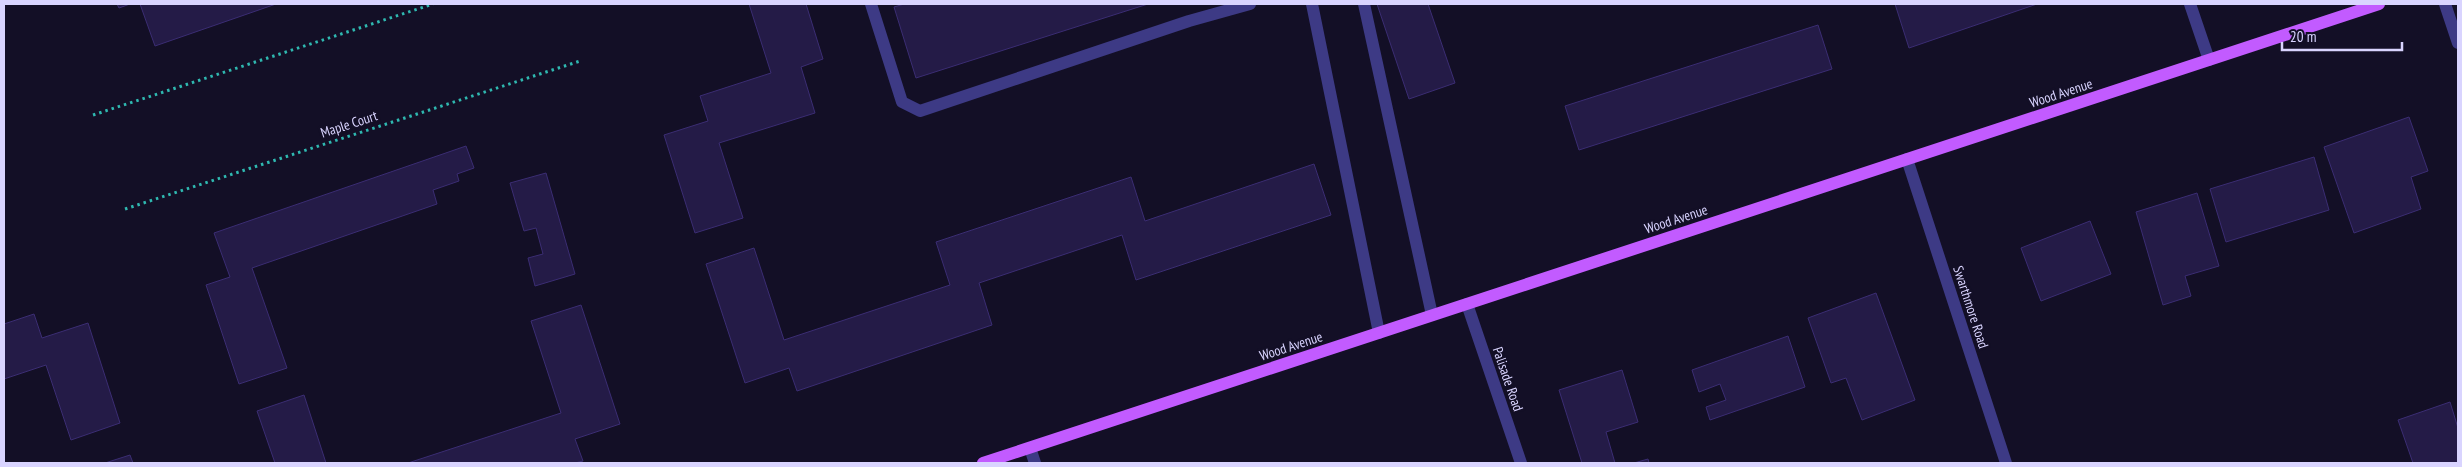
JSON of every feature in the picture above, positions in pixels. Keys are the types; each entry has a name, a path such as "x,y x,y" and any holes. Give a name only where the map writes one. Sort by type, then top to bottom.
{"main road":[{"name":"Wood Avenue","path":"983,463 2379,4"}],"street":[{"path":"871,4 902,102 920,111 1190,21 1250,4"},
{"path":"1312,4 1379,332"},
{"path":"1364,4 1432,315"},
{"path":"2190,4 2209,60"},
{"path":"2445,4 2458,43"},
{"name":"Swarthmore Road","path":"1908,159 2006,463"},
{"name":"Palisade Road","path":"1466,304 1521,463"},
{"path":"1030,448 1035,463"}],"path":[{"path":"93,115 433,4"},
{"name":"Maple Court","path":"125,209 580,61"}],"building":[{"path":"117,4 130,4 119,8"},
{"path":"140,4 276,4 155,46"},
{"path":"749,4 806,4 823,59 801,67 815,113 719,143 743,218 695,233 664,135 708,121 700,96 771,73"},
{"path":"904,4 1148,4 916,78 894,7"},
{"path":"1377,4 1428,4 1455,83 1409,99"},
{"path":"1895,4 2037,4 1909,48"},
{"path":"1818,25 1832,69 1579,150 1565,106"},
{"path":"2409,117 2428,171 2411,177 2421,209 2354,233 2324,147"},
{"path":"466,146 474,168 457,174 459,181 433,190 437,204 252,268 287,368 239,384 206,285 230,277 214,233"},
{"path":"2314,157 2329,210 2226,242 2210,189"},
{"path":"1314,164 1331,215 1136,280 1122,235 979,283 992,325 797,391 789,368 745,383 706,264 754,248 784,340 950,285 936,242 1131,177 1145,221"},
{"path":"546,173 575,274 535,286 528,258 543,254 536,228 524,231 510,183"},
{"path":"2197,193 2219,266 2185,276 2191,296 2163,305 2136,212"},
{"path":"2090,221 2111,274 2041,301 2021,248"},
{"path":"1876,293 1915,400 1862,420 1846,378 1831,383 1808,318"},
{"path":"581,305 620,424 575,439 583,461 575,463 408,463 561,413 531,321"},
{"path":"34,314 42,338 88,323 120,423 71,440 46,365 4,379 4,324"},
{"path":"1788,336 1805,387 1710,420 1706,407 1726,400 1720,384 1699,392 1692,370"},
{"path":"1622,370 1638,422 1606,432 1615,463 1582,463 1559,390"},
{"path":"304,395 326,463 275,463 257,411"},
{"path":"2450,402 2458,428 2458,463 2413,463 2398,420"},
{"path":"130,455 133,463 105,463"},
{"path":"1648,459 1649,463 1634,463"}]}
